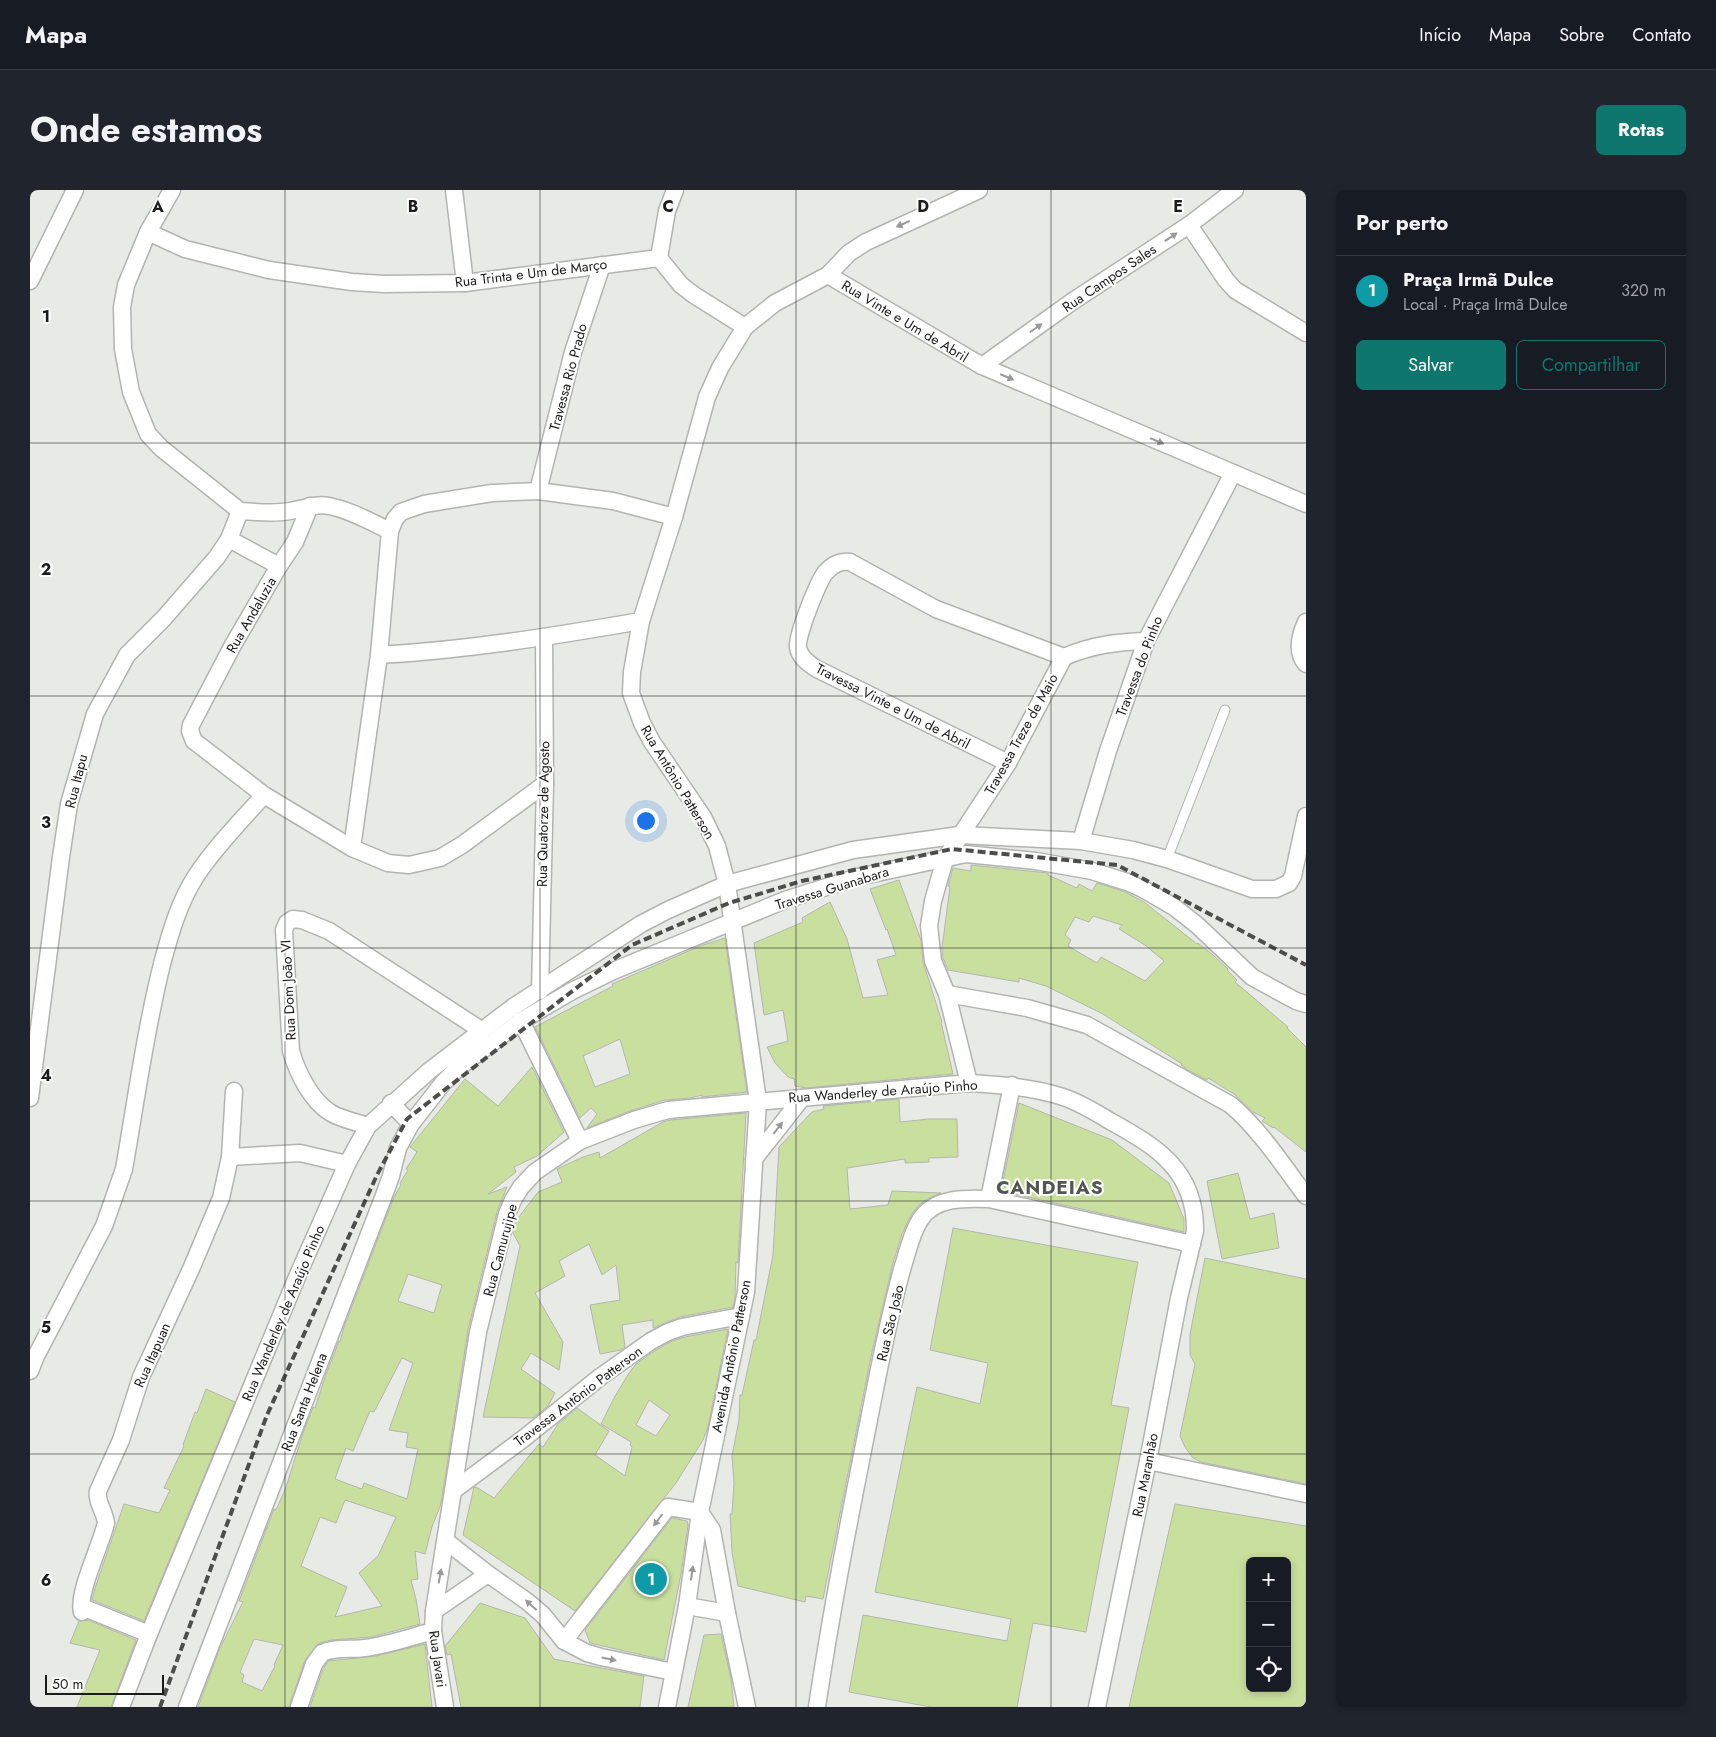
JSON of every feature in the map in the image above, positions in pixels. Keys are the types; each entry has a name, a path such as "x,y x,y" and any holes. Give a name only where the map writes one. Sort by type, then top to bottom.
{"street":[{"path":"30,282 75,190"},
{"path":"172,190 148,232 126,285 122,307 123,349 131,392 148,434 161,448 240,511 271,513 327,505 390,531"},
{"path":"454,190 465,283"},
{"path":"675,190 667,211 658,258 682,285 694,295 745,327"},
{"path":"828,275 848,253 866,242 979,190"},
{"name":"Rua Campos Sales","path":"982,366 1074,301 1189,225 1234,190"},
{"path":"1189,225 1226,280 1235,290 1306,333"},
{"name":"Rua Trinta e Um de Março","path":"148,232 185,249 269,270 352,282 384,284 465,283 658,258"},
{"name":"Travessa Rio Prado","path":"538,491 573,352 602,265"},
{"name":"Rua Vinte e Um de Abril","path":"641,621 674,517 707,397 720,368 745,327 776,303 828,275 982,366 1306,504"},
{"name":"Travessa do Pinho","path":"1082,841 1108,751 1146,641 1232,473"},
{"path":"352,848 379,655 390,531 395,518 401,512 424,504 492,493 538,491 613,501 674,517"},
{"name":"Rua Andaluzia","path":"264,795 194,741 190,731 191,725 233,646 295,542 310,506"},
{"name":"Rua Itapu","path":"30,1098 59,866 69,804 95,714 128,655 164,618 217,557 229,539 240,511"},
{"path":"229,539 279,566"},
{"name":"Travessa Vinte e Um de Abril","path":"1008,763 817,669 805,660 798,649 799,634 824,573 837,563 842,561 850,562 936,608 1064,657"},
{"path":"379,655 417,653 544,637 641,621"},
{"name":"Rua Antônio Patterson","path":"641,621 632,672 631,693 642,723 652,742 703,818 717,846 727,884"},
{"path":"1306,622 1302,631 1300,645 1302,659 1306,664"},
{"name":"Rua Quatorze de Agosto","path":"540,991 545,784 544,637"},
{"path":"1064,657 1085,648 1104,644 1146,641"},
{"name":"Travessa Treze de Maio","path":"969,1082 947,994 933,961 929,926 933,901 945,859 1008,763 1064,657"},
{"path":"30,1370 40,1347 104,1226 116,1195 124,1170 154,997 168,942 181,904 195,877 213,853 264,795 352,848 388,863 409,865 440,858 462,845 545,784"},
{"name":"Rua Wanderley de Araújo Pinho","path":"121,1707 149,1634 297,1277 347,1164 368,1126 392,1103 481,1030 513,1007 641,924 668,910 727,884 854,850 960,835 1082,841 1133,850 1167,859 1252,889 1276,889 1289,883 1294,876 1306,816"},
{"name":"Travessa Guanabara","path":"411,1124 438,1088 453,1073 521,1021 613,971 785,900 858,877 966,854 1012,857 1092,871 1143,889 1174,907 1197,925 1252,977 1296,1002 1306,1004"},
{"name":"Avenida Antônio Patterson","path":"666,1707 687,1606 700,1512 741,1316 748,1269 758,1102 727,884"},
{"name":"Rua Dom João VI","path":"368,1126 331,1113 312,1094 294,1064 291,1051 285,969 284,930 287,923 293,919 302,920 329,931 481,1030"},
{"path":"947,994 1035,1010 1087,1026 1231,1105 1261,1134 1306,1196"},
{"path":"521,1021 580,1141"},
{"name":"Rua Wanderley de Araújo Pinho","path":"758,1102 969,1082 1012,1086 1063,1097 1085,1107 1136,1136 1166,1157 1182,1177 1193,1206 1195,1220 1192,1244"},
{"path":"989,1199 1012,1086"},
{"name":"Rua Itapuan","path":"149,1634 87,1609 82,1612 83,1595 106,1523 104,1512 97,1496 121,1440 141,1376 191,1269 221,1198 230,1157 234,1091"},
{"path":"754,1159 802,1098"},
{"name":"Rua Camurujipe","path":"446,1541 478,1332 507,1214 520,1187 535,1172 580,1141 634,1120 668,1110 758,1102"},
{"path":"392,1103 411,1124"},
{"name":"Rua Santa Helena","path":"187,1707 383,1198 398,1148 411,1124"},
{"path":"230,1157 300,1153 347,1164"},
{"name":"Rua São João","path":"817,1707 830,1624 890,1315 912,1238 920,1218 944,1202 966,1198 989,1199 1192,1244"},
{"name":"Rua Maranhão","path":"1097,1707 1148,1462 1179,1298 1192,1244"},
{"name":"Travessa Antônio Patterson","path":"454,1490 523,1439 600,1377 651,1341 682,1327 741,1316"},
{"path":"1148,1462 1306,1494"},
{"path":"564,1641 668,1507 700,1512 712,1530 747,1707"},
{"path":"446,1541 528,1602 543,1615 564,1641 587,1653 601,1657 673,1672"},
{"name":"Rua Javari","path":"445,1707 433,1631 434,1612 446,1541"},
{"name":"Rua Javari","path":"434,1612 488,1574"},
{"path":"687,1606 727,1613"},
{"path":"299,1707 314,1664 318,1657 327,1651 366,1648 433,1631"}],"lane":[{"path":"1167,859 1225,710"}],"building":[{"path":"971,865 1048,873 1048,875 1077,888 1079,884 1092,891 1097,883 1123,891 1144,902 1213,955 1237,980 1235,982 1288,1027 1306,1047 1306,1152 1274,1127 1262,1121 1265,1118 1253,1112 1234,1094 1208,1078 1207,1080 1188,1070 1182,1064 1103,1014 1046,986 1019,978 1019,982 948,970 943,958 942,948 950,887 948,886 953,868 971,871","holes":["1093,916 1122,925 1119,929 1145,945 1164,961 1145,981 1101,957 1097,963 1068,946 1071,940 1065,935 1075,917 1089,922"]},
{"path":"899,880 921,940 923,962 942,1022 953,1074 806,1088 795,1086 794,1079 788,1077 775,1063 767,1047 788,1041 783,1010 764,1015 754,943 803,922 802,918 830,902 847,939 863,998 888,995 877,960 896,955 870,889"},
{"path":"725,938 747,1092 665,1100 587,1128 597,1114 591,1108 580,1118 535,1027 613,986 612,984 700,946","holes":["620,1039 630,1074 595,1087 583,1056"]},
{"path":"532,1067 564,1132 537,1156 514,1167 516,1172 488,1194 507,1187 497,1212 468,1330 441,1504 432,1527 425,1554 415,1551 418,1579 411,1580 420,1624 372,1637 331,1640 318,1644 305,1660 289,1707 198,1707 220,1648 243,1602 239,1601 274,1509 276,1510 285,1490 303,1433 313,1407 315,1408 326,1374 340,1342 394,1197 408,1170 406,1169 417,1152 410,1147 465,1079 498,1106","holes":["408,1274 442,1285 434,1313 398,1301","402,1358 413,1363 389,1430 408,1433 406,1447 418,1449 407,1499 364,1483 362,1489 335,1479 346,1448 353,1451 370,1411 374,1412","345,1500 396,1517 378,1556 359,1573 382,1606 335,1617 347,1587 301,1566 320,1517 336,1523","254,1639 283,1645 262,1691 242,1682 244,1675 240,1672"]},
{"path":"899,1099 900,1122 957,1119 958,1157 929,1158 929,1162 905,1163 905,1159 847,1168 850,1209 888,1205 892,1191 941,1193 927,1199 911,1215 902,1234 893,1263 872,1352 823,1599 806,1596 805,1602 738,1586 732,1552 730,1514 732,1514 734,1483 732,1456 739,1420 740,1395 742,1395 754,1340 756,1340 773,1255 779,1147 812,1112 824,1109 823,1106"},
{"path":"1019,1103 1112,1140 1169,1183 1184,1219 1184,1232 1001,1191"},
{"path":"746,1113 738,1263 736,1262 733,1307 680,1317 653,1328 653,1320 622,1325 625,1347 621,1350 600,1354 590,1305 620,1300 616,1265 602,1275 589,1244 559,1261 565,1276 535,1293 563,1342 559,1370 531,1353 521,1369 555,1393 548,1406 533,1418 483,1417 520,1246 513,1233 515,1222 538,1192 562,1182 557,1169 599,1152 600,1158 663,1122"},
{"path":"1238,1173 1250,1219 1274,1213 1279,1248 1222,1259 1207,1181"},
{"path":"953,1228 1138,1262 1111,1405 1129,1408 1086,1632 1033,1623 1017,1707 931,1707 849,1692 863,1615 1007,1641 1011,1619 875,1592 917,1387 980,1404 988,1363 930,1350"},
{"path":"1205,1258 1306,1279 1306,1484 1201,1462 1193,1458 1180,1436 1195,1364 1190,1355 1190,1334"},
{"path":"728,1329 708,1427 703,1440 676,1483 575,1611 463,1535 474,1487 494,1498 539,1444 543,1447 558,1424 577,1408 609,1431 595,1455 625,1476 632,1447 630,1445 631,1442 601,1424 614,1398 636,1364 672,1341","holes":["649,1400 670,1415 656,1436 636,1425"]},
{"path":"206,1389 235,1402 144,1621 92,1600 95,1588 124,1504 159,1513 170,1490 164,1488 184,1446 195,1412 197,1413"},
{"path":"1175,1504 1306,1526 1306,1707 1129,1707"},
{"path":"672,1518 687,1521 688,1525 681,1574 664,1660 590,1643 585,1630"},
{"path":"480,1603 525,1618 554,1659 644,1676 640,1707 461,1707 451,1654 447,1655 445,1646"},
{"path":"88,1620 136,1640 111,1707 77,1707 100,1650 70,1643 79,1621"},
{"path":"721,1634 731,1679 734,1707 688,1707 704,1635"},
{"path":"425,1644 432,1707 310,1707 323,1669 328,1661 376,1656"}],"railway":[{"path":"160,1707 267,1415 377,1175 407,1119 632,945 729,903 802,881 952,849 1117,865 1306,965"}],"place":[{"name":"Praça Irmã Dulce","path":"651,1579"}],"district":[{"name":"CANDEIAS","path":"1050,1187"}]}
